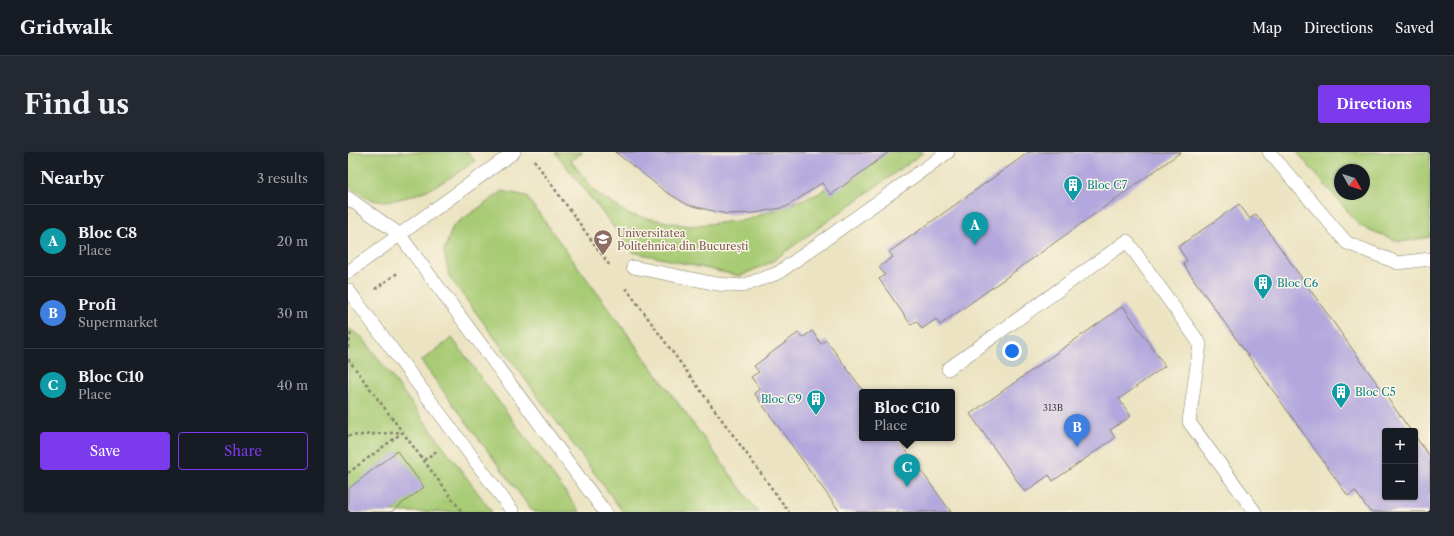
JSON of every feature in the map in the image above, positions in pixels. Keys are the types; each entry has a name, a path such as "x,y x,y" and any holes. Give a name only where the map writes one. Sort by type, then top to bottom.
{"lane":[{"path":"348,272 514,152"},
{"path":"633,267 717,284 742,286 778,272 948,152"},
{"path":"1269,152 1347,243 1398,263 1430,259"},
{"path":"348,198 399,234 604,512"},
{"path":"948,369 1127,241 1200,344 1189,422 1255,512"},
{"path":"348,290 513,512"}],"path":[{"path":"514,152 530,156 612,270"},
{"path":"622,282 789,512"},
{"path":"348,359 462,512"},
{"path":"348,436 403,432"},
{"path":"348,473 403,432"}],"green space":[{"path":"348,152 468,152 475,161 448,179 420,193 399,199 380,201 365,197 348,185"},
{"path":"555,152 583,152 571,161 595,192 630,215 690,226 746,220 818,194 880,152 924,152 771,262 740,276 633,252"},
{"path":"1297,152 1430,152 1430,237 1400,242 1360,226 1338,200 1370,200 1370,164 1334,164 1334,195"},
{"path":"503,191 526,196 758,512 623,512 449,276 444,251 453,226"},
{"path":"348,328 363,338 492,512 348,512"},
{"path":"452,338 580,512 533,512 421,361"}],"building":[{"path":"615,152 889,152 831,195 822,183 786,207 755,213 726,214 688,205 666,192"},
{"path":"1029,152 1181,152 940,325 936,319 922,329 916,321 911,325 879,279 885,275 879,267 893,257 889,252"},
{"path":"1239,204 1250,219 1256,214 1409,428 1382,428 1382,500 1418,500 1418,440 1430,457 1430,512 1370,512 1355,491 1348,496 1183,264 1187,261 1178,247"},
{"path":"1123,306 1165,366 1119,399 1131,416 1110,430 1115,438 1053,481 1049,475 1025,492 970,414"},
{"name":"Bloc C9","path":"812,331 821,344 826,340 862,389 859,389 859,441 899,441 951,512 840,512 754,393 760,389 751,377 759,372 754,366 798,333 802,338"},
{"path":"397,451 424,487 391,512 348,512 348,489"}],"place":[{"name":"Bloc C7","path":"1073,202"},
{"name":"Bloc C8","path":"975,245"},
{"name":"Universitatea Politehnica din București","path":"603,256"},
{"name":"Bloc C6","path":"1263,300"},
{"name":"Bloc C5","path":"1341,409"},
{"name":"Bloc C9","path":"816,416"},
{"name":"Profi","path":"1077,447"},
{"name":"Bloc C10","path":"907,487"}]}
